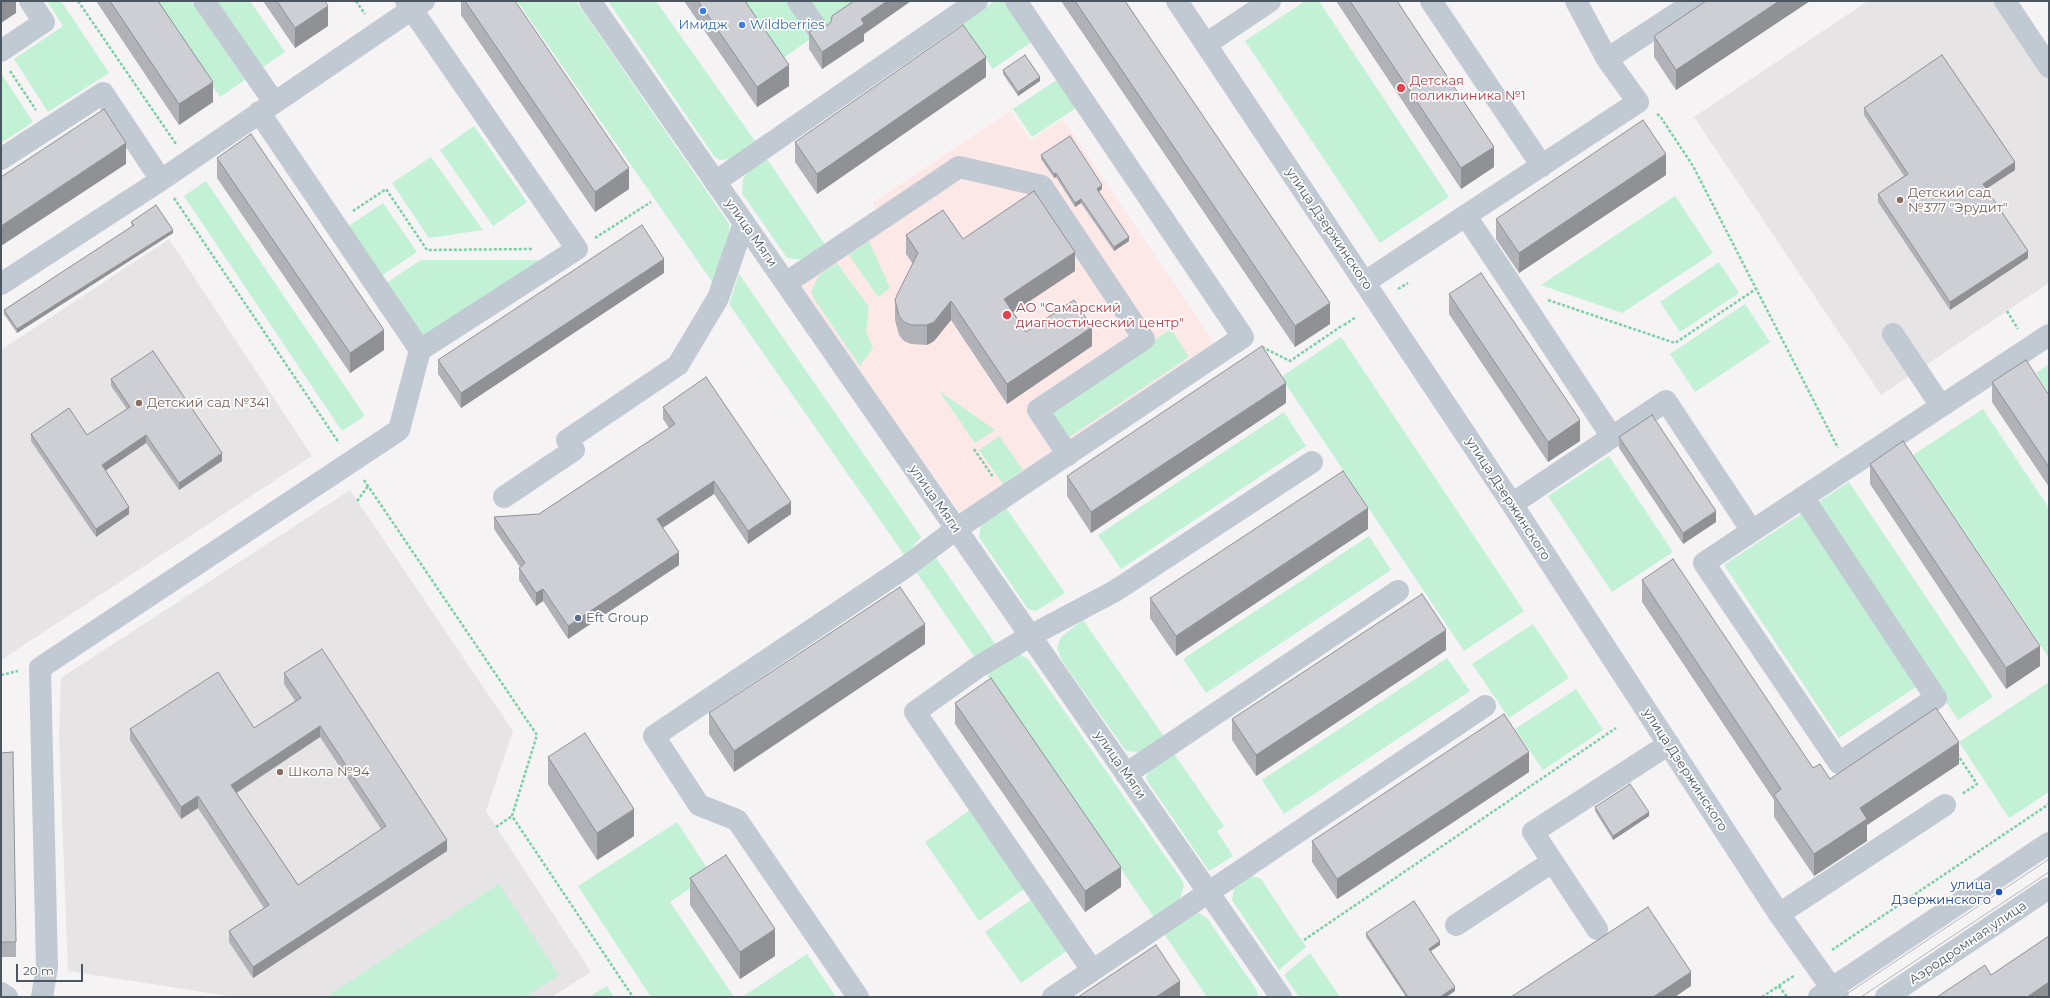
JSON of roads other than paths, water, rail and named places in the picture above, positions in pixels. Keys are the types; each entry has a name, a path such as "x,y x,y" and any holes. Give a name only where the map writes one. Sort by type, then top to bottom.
{"street":[{"path":"5,60 44,22 30,1"},
{"path":"204,1 334,224 420,350"},
{"name":"улица Мяги","path":"590,1 1281,997"},
{"path":"798,1 820,33"},
{"path":"715,182 977,1"},
{"path":"858,997 737,820 699,805 654,736 907,566 956,529 1243,337 1016,1"},
{"name":"улица Дзержинского","path":"1177,1 1512,504 1779,914 1814,963 1830,994"},
{"path":"1206,44 1270,1"},
{"path":"1431,1 1542,166"},
{"path":"1365,282 1638,102 1607,59 1576,1"},
{"path":"1607,59 1696,1"},
{"path":"2005,1 2049,67"},
{"path":"1,284 161,180 414,4 577,249 420,350 400,430 40,668 47,967 42,997"},
{"path":"1,159 103,92 161,180"},
{"path":"786,283 959,167 1042,186 1144,339 1038,410 1068,455"},
{"path":"1466,216 1612,437"},
{"path":"504,498 574,450 567,440 678,365 718,298 744,223"},
{"path":"1893,334 1942,406"},
{"path":"1803,497 1936,698 1839,762 1704,563 1803,497 2049,335"},
{"path":"1512,504 1666,401 1752,531"},
{"path":"1092,970 915,712 978,667 1030,636 1115,592 1312,462"},
{"path":"1126,774 1398,591"},
{"path":"1053,997 1485,706"},
{"path":"1597,929 1533,832 1669,744"},
{"path":"1779,914 1945,805"},
{"path":"1830,994 2049,843"},
{"path":"1456,925 1552,862"},
{"name":"Аэродромная улица","path":"1886,997 2049,888"},
{"path":"1,993 7,997"}],"tram line":[{"path":"1842,997 2049,859"},
{"path":"1861,997 2049,872"}],"place":[{"name":"Имидж","path":"703,11"},
{"name":"Wildberries","path":"742,25"},
{"name":"Детская поликлиника №1","path":"1401,88"},
{"name":"Детский сад №377 \"Эрудит\"","path":"1900,200"},
{"name":"АО \"Самарский диагностический центр\"","path":"1007,315"},
{"name":"Детский сад №341","path":"139,403"},
{"name":"Eft Group","path":"578,618"},
{"name":"Школа №94","path":"280,772"},
{"name":"улица Дзержинского","path":"1999,892"}]}
